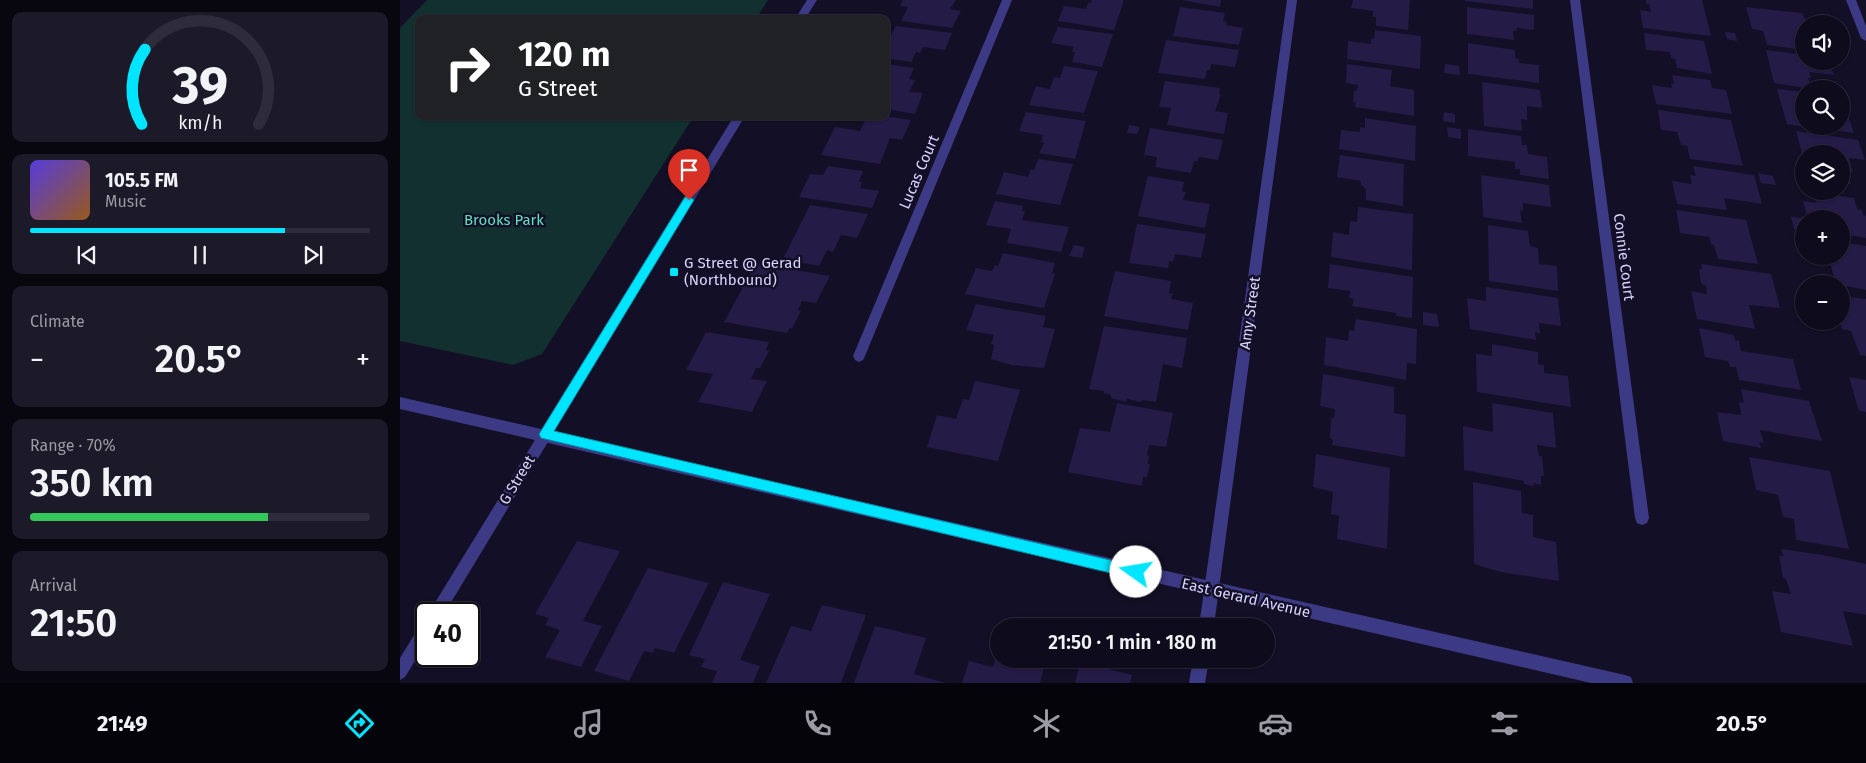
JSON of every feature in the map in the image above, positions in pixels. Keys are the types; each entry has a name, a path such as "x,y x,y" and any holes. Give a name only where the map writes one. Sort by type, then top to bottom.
{"street":[{"path":"803,15 812,0"},
{"name":"Lucas Court","path":"859,356 1007,0"},
{"name":"Amy Street","path":"1207,618 1292,0"},
{"name":"Connie Court","path":"1575,0 1642,518"},
{"path":"1851,0 1866,38"},
{"name":"G Street","path":"443,602 738,120"},
{"name":"East Gerard Avenue","path":"400,404 545,434 1212,590 1625,683"},
{"path":"400,672 415,647"},
{"path":"1197,683 1200,668"}],"green space":[{"name":"Brooks Park","path":"427,0 768,0 759,15 415,15 415,120 691,120 542,354 513,365 400,341 400,28"}],"building":[{"path":"903,0 956,0 950,9 961,11 952,28 901,21 908,7 900,6"},
{"path":"1092,0 1124,0 1114,30 1058,21 1064,6 1086,9 1088,3 1091,3"},
{"path":"1182,0 1221,0 1220,7"},
{"path":"1353,0 1410,0 1408,30 1376,26 1376,17 1373,17 1373,11 1351,8"},
{"path":"1533,0 1533,9 1465,1"},
{"path":"1646,0 1702,0 1711,36 1643,28 1640,10 1651,12 1649,4 1646,4"},
{"path":"1180,7 1225,13 1223,21 1227,22 1226,25 1243,28 1239,45 1173,36"},
{"path":"1467,7 1534,15 1534,30 1517,28 1516,31 1513,31 1514,40 1467,34"},
{"path":"1746,7 1802,13 1803,15 1795,15 1795,49 1767,45 1763,31 1752,29"},
{"path":"896,26 952,33 945,50 923,47 920,53 916,52 911,62 890,59 890,37"},
{"path":"1058,27 1113,34 1102,67 1072,62 1075,52 1072,52 1074,47 1051,43"},
{"path":"1375,30 1421,36 1420,69 1347,59 1348,41 1371,44 1371,38 1374,39"},
{"path":"1725,32 1735,33 1737,41 1727,39"},
{"path":"1644,33 1704,41 1712,74 1677,68 1675,59 1671,58 1670,52 1646,50"},
{"path":"1166,40 1239,50 1235,67 1211,64 1205,79 1158,73"},
{"path":"1468,43 1515,50 1515,58 1519,59 1519,63 1539,65 1539,83 1468,74"},
{"path":"1766,50 1795,54 1795,70 1832,70 1834,75 1809,72 1811,78 1808,78 1809,80 1795,80 1795,86 1774,83"},
{"path":"1347,64 1392,70 1390,86 1414,90 1414,116 1355,107 1356,103 1353,102 1354,91 1357,91 1358,85 1346,83"},
{"path":"1445,64 1459,66 1460,75 1444,73"},
{"path":"890,65 914,68 909,79 915,80 909,92 923,93 915,114 890,110"},
{"path":"1064,66 1098,71 1084,113 1029,105 1036,86 1050,89 1054,77 1060,78"},
{"path":"1672,75 1710,80 1712,88 1726,90 1732,114 1656,104 1652,85 1672,88 1671,83 1674,84"},
{"path":"1165,81 1220,88 1219,94 1221,95 1215,111 1228,113 1224,134 1167,125 1171,108 1159,107"},
{"path":"1482,82 1540,90 1542,108 1527,106 1527,120 1521,119 1522,131 1484,126"},
{"path":"1777,89 1795,91 1795,125 1787,124"},
{"path":"1658,110 1731,120 1743,166 1690,159 1687,146 1681,145 1677,132 1661,130"},
{"path":"1026,112 1086,121 1075,159 1039,153 1044,143 1041,142 1043,135 1019,131"},
{"path":"1444,112 1455,114 1455,123 1443,121"},
{"path":"890,117 911,120 902,140 890,138 880,164 821,155 835,127 860,131 865,120 890,120"},
{"path":"1365,118 1416,126 1415,161 1339,149 1341,130 1360,132 1360,127 1365,128"},
{"path":"1850,122 1854,133 1850,132"},
{"path":"1129,125 1140,127 1137,134 1127,133"},
{"path":"1447,127 1461,129 1461,139 1448,137"},
{"path":"1150,128 1223,140 1218,160 1199,157 1198,161 1194,161 1191,173 1155,167 1157,157 1144,155"},
{"path":"1468,129 1521,136 1522,145 1527,145 1528,154 1547,157 1549,179 1520,175 1520,169 1515,169 1515,162 1468,156"},
{"path":"1797,135 1824,135 1858,140 1865,160 1850,158 1850,145 1800,145"},
{"path":"1340,155 1404,164 1403,206 1366,200 1366,189 1361,185 1361,181 1337,177"},
{"path":"1038,159 1073,164 1060,205 996,194 1004,172 1028,177 1031,169 1034,170"},
{"path":"828,166 863,171 859,182 862,182 860,188 879,191 872,208 799,197 810,174 823,175"},
{"path":"1693,166 1754,175 1762,204 1724,198 1727,210 1677,204 1672,181 1692,184 1690,175 1696,176"},
{"path":"1758,173 1773,176 1776,185 1761,183"},
{"path":"1481,175 1549,185 1551,207 1523,203 1523,211 1520,210 1522,223 1483,217"},
{"path":"1148,176 1184,182 1182,191 1186,192 1183,200 1210,204 1205,228 1138,216"},
{"path":"1850,197 1854,198 1857,209 1862,210 1863,215 1866,216 1866,238 1850,235 1850,210 1806,210 1803,201 1816,203 1815,200 1850,200"},
{"path":"995,201 1023,206 1022,211 1025,211 1022,220 1069,227 1061,252 1007,243 1011,229 986,225"},
{"path":"810,205 868,214 857,238 841,235 833,252 827,250 819,266 783,259"},
{"path":"1358,207 1413,214 1412,270 1331,257 1333,232 1349,235 1350,221 1357,222"},
{"path":"1676,210 1746,220 1758,264 1718,259 1714,245 1711,244 1709,237 1680,233"},
{"path":"1791,217 1795,217 1794,229"},
{"path":"1137,224 1206,234 1201,258 1175,254 1173,262 1169,261 1168,268 1129,263"},
{"path":"1488,225 1528,231 1530,246 1538,248 1539,264 1557,266 1558,291 1489,281"},
{"path":"1850,243 1866,246 1866,290 1850,287 1850,275 1833,275 1831,265 1850,265"},
{"path":"1074,245 1085,247 1082,258 1069,256"},
{"path":"1003,253 1055,263 1052,273 1055,274 1044,308 965,294 976,268 992,271 995,265 998,266"},
{"path":"756,263 830,276 816,303 802,301 798,310 801,311 792,329 790,328 787,333 724,322"},
{"path":"1330,264 1413,277 1412,318 1396,316 1396,313 1352,306 1354,299 1349,298 1350,291 1328,288"},
{"path":"1701,264 1771,274 1780,308 1749,305 1755,329 1697,319 1691,291 1707,294 1706,286 1701,283 1699,269 1702,269"},
{"path":"1115,271 1171,281 1169,293 1173,294 1171,299 1193,303 1188,330 1104,316"},
{"path":"1486,287 1558,298 1561,326 1539,323 1540,334 1535,332 1536,340 1470,329 1467,298 1486,301"},
{"path":"1850,297 1866,299 1866,356 1860,355 1851,331 1846,330 1850,330"},
{"path":"976,304 1046,316 1043,327 1055,329 1044,368 1012,365 991,359 994,345 991,344 994,335 966,330"},
{"path":"1423,312 1437,314 1439,327 1423,325"},
{"path":"1356,319 1417,329 1416,364 1407,363 1406,380 1324,365 1326,337 1348,341 1349,330 1354,331"},
{"path":"1104,326 1187,338 1182,368 1163,364 1156,402 1142,400 1141,402 1127,399 1126,402 1111,398 1111,395 1104,393 1104,391 1089,389"},
{"path":"1699,328 1734,335 1735,340 1739,341 1741,351 1793,359 1801,390 1739,380 1736,367 1730,367 1728,361 1705,357"},
{"path":"706,332 769,342 766,350 769,351 760,368 756,368 751,379 767,381 752,412 698,402 713,374 686,370"},
{"path":"1492,344 1538,352 1538,364 1544,365 1544,373 1568,376 1571,407 1477,392 1476,354 1492,356"},
{"path":"1323,374 1394,387 1394,413 1406,415 1405,457 1332,445 1333,440 1330,438 1331,418 1334,418 1335,409 1320,406"},
{"path":"1849,377 1866,380 1866,412 1859,411"},
{"path":"975,381 1020,390 998,461 927,447 937,415 956,419 963,399 969,400"},
{"path":"1741,389 1809,401 1822,441 1760,430 1764,443 1759,442 1761,448 1723,441 1717,412 1741,415 1739,402 1744,403"},
{"path":"1117,403 1173,413 1166,447 1149,445 1147,455 1149,456 1148,464 1150,464 1147,477 1143,477 1142,486 1068,472 1080,428 1110,432"},
{"path":"1492,403 1553,413 1556,448 1537,445 1539,456 1542,456 1544,476 1541,476 1541,485 1533,483 1534,486 1524,484 1524,481 1464,470 1463,426 1493,432"},
{"path":"1316,454 1390,468 1387,549 1337,539 1339,516 1331,514 1333,492 1313,487"},
{"path":"1749,457 1830,471 1849,549 1796,540 1794,519 1783,517 1778,495 1756,490"},
{"path":"1473,482 1521,491 1522,513 1533,515 1533,537 1556,542 1559,581 1501,572 1474,564"},
{"path":"577,541 620,551 583,621 602,626 581,667 545,657 560,630 545,625 549,618 535,614"},
{"path":"1781,549 1866,564 1866,615 1843,611 1853,646 1781,632 1772,591 1791,594 1786,579 1783,577 1779,556 1783,556"},
{"path":"648,568 709,583 674,653 655,648 653,653 644,651 629,681 594,671"},
{"path":"723,582 770,594 740,660 760,666 753,683 712,683 717,671 701,667 705,659 689,655"},
{"path":"822,605 866,615 841,683 766,683 791,626 811,631"},
{"path":"875,626 926,638 914,674 946,683 854,683"},
{"path":"969,661 990,666 990,668 1044,668 1040,683 962,683"},
{"path":"1079,668 1104,668 1132,675 1130,683 1075,683"}],"place":[{"name":"G Street @ Gerad (Northbound)","path":"674,272"}],"route":[{"path":"689,200 545,434 1136,572"}]}
